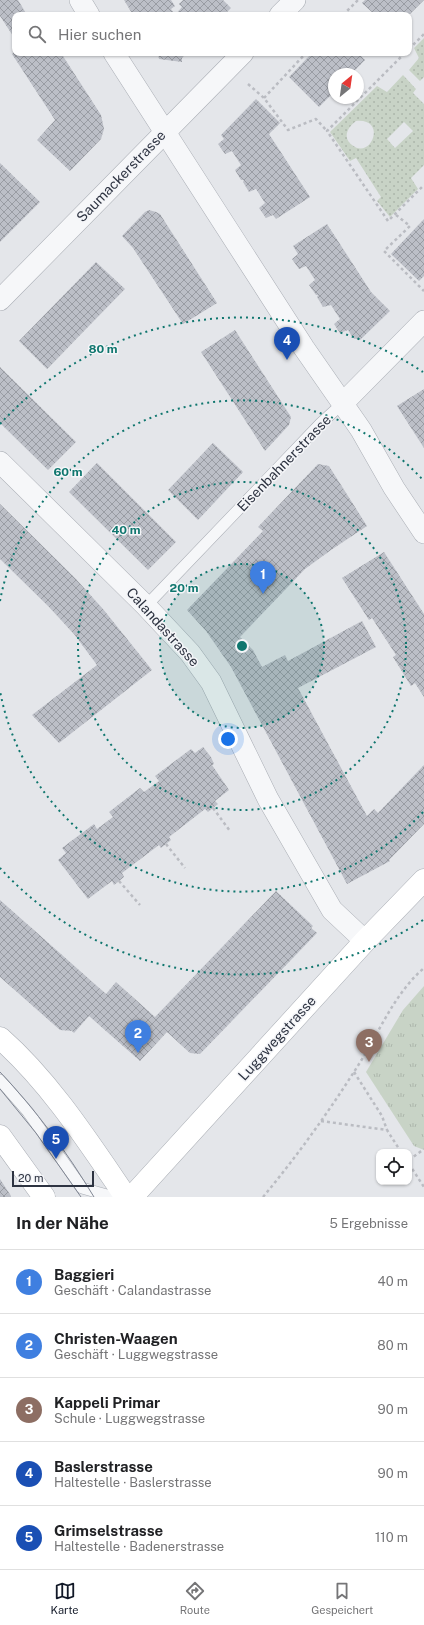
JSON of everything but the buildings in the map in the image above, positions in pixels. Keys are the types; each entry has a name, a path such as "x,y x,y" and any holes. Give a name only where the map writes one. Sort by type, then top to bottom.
{"street":[{"path":"80,0 87,12"},
{"path":"283,12 295,0"},
{"path":"116,56 304,348 343,403 424,533"},
{"name":"Saumackerstrasse","path":"0,300 240,56"},
{"name":"Eisenbahnerstrasse","path":"343,403 424,321"},
{"name":"Calandastrasse","path":"0,462 146,606 190,653 211,682 268,799 332,910 365,941"},
{"name":"Luggwegstrasse","path":"132,1197 365,941 424,880"},
{"path":"0,1038 15,1051 51,1093 91,1145 126,1197"},
{"path":"0,1136 44,1197"}],"lane":[{"name":"Eisenbahnerstrasse","path":"146,606 321,423 343,403"},
{"path":"0,1080 28,1112 82,1188 114,1197"}],"path":[{"path":"346,12 358,0"},
{"path":"412,46 424,34"},
{"path":"264,98 303,56"},
{"path":"327,131 402,56"},
{"path":"248,84 264,98 288,130 316,119 327,131 388,222 424,185"},
{"path":"396,215 410,226 384,251 424,291"},
{"path":"213,808 230,831"},
{"path":"166,844 185,868"},
{"path":"119,881 140,905"},
{"path":"263,1197 298,1154 354,1072 397,998 424,968"},
{"path":"354,1072 382,1116 387,1130 399,1149"},
{"path":"320,1121 387,1130"},
{"path":"412,1158 424,1149"},
{"path":"412,1169 424,1187"}],"green space":[{"path":"424,38 424,77 420,81 409,70 419,58 414,48"},
{"path":"403,75 416,89 413,93 424,104 424,165 411,178 418,189 390,217 377,201 381,197 356,158 350,161 330,132 359,104 364,104 364,99 377,86 387,92","holes":["356,121 366,122 372,126 374,131 373,138 370,144 365,148 359,148 349,142 347,139 347,132","404,122 413,131 395,148 387,139"]},
{"path":"424,986 424,1150 414,1146 366,1072 403,1010"}],"tram line":[{"path":"0,1072 26,1101 50,1132 94,1197"},
{"path":"0,1089 36,1133 81,1197"}],"place":[{"name":"Baslerstrasse","path":"287,360"},
{"name":"Baggieri","path":"263,594"},
{"name":"Christen-Waagen","path":"138,1053"},
{"name":"Kappeli Primar","path":"369,1062"},
{"name":"Grimselstrasse","path":"56,1159"}]}
